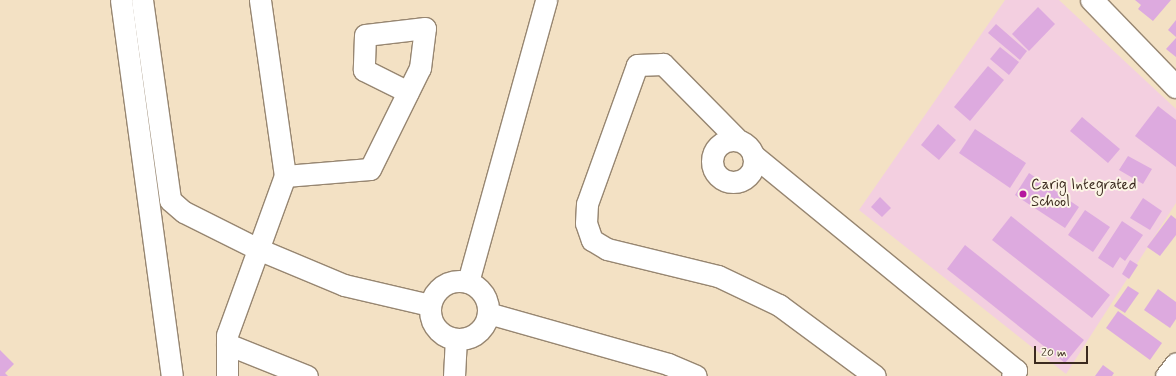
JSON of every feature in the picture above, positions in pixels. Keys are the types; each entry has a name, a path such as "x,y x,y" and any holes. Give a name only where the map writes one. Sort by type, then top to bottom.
{"highway":[{"path":"1092,0 1176,87"}],"street":[{"path":"121,0 172,376"},
{"path":"142,0 170,200 184,212 258,249 344,285 430,305"},
{"path":"227,376 227,336 285,176 260,0"},
{"path":"468,282 546,0"},
{"path":"738,140 724,141 714,151 712,165 718,177 731,182 744,179 753,169 753,155 750,148 738,140 663,64 637,65 587,204 586,223 592,240 607,249 718,276 779,305 875,376"},
{"path":"285,176 370,169 408,92"},
{"path":"753,155 1016,370 1012,376"},
{"path":"454,282 468,282 484,295 488,312 481,330 474,336 456,339 447,337 436,328 430,315 430,305 440,288 454,282"},
{"path":"488,312 668,364 696,376"},
{"path":"454,376 456,339"},
{"path":"227,344 307,376"},
{"path":"1166,376 1176,363"}],"shaded area":[{"name":"Carig Integrated School","path":"1005,0 1059,0 1176,109 1176,203 1066,374 859,210"}],"building":[{"path":"1135,0 1171,0 1153,21 1138,9 1141,5"},
{"path":"1038,7 1055,24 1029,51 1012,34"},
{"path":"1176,20 1176,37 1168,30"},
{"path":"996,24 1027,51 1020,60 988,33"},
{"path":"1176,38 1176,57 1166,49"},
{"path":"1000,47 1019,62 1009,75 990,59"},
{"path":"988,66 1004,80 970,121 954,107"},
{"path":"1158,106 1176,120 1176,167 1135,136"},
{"path":"1082,117 1120,149 1108,163 1070,131"},
{"path":"938,124 956,140 939,160 921,145"},
{"path":"975,129 1026,163 1010,188 959,153"},
{"path":"1128,156 1152,169 1143,184 1119,170"},
{"path":"1029,173 1079,207 1065,228 1015,195"},
{"path":"880,197 891,208 882,217 871,207"},
{"path":"1143,198 1162,211 1150,230 1130,218"},
{"path":"1085,210 1110,227 1093,252 1068,235"},
{"path":"1171,215 1176,219 1176,235 1160,256 1147,247"},
{"path":"1011,216 1110,295 1092,318 992,240"},
{"path":"1122,221 1143,235 1125,261 1120,257 1113,268 1098,258"},
{"path":"965,245 1084,340 1065,363 947,269"},
{"path":"1130,260 1138,265 1129,279 1122,274"},
{"path":"1128,286 1139,293 1125,313 1114,306"},
{"path":"1158,289 1176,302 1176,319 1170,328 1144,310"},
{"path":"1118,311 1162,343 1150,360 1106,328"},
{"path":"0,350 14,364 5,373 8,376 0,376"},
{"path":"1103,365 1114,373 1112,376 1095,376"}],"place":[{"name":"Carig Integrated School","path":"1023,194"}]}
